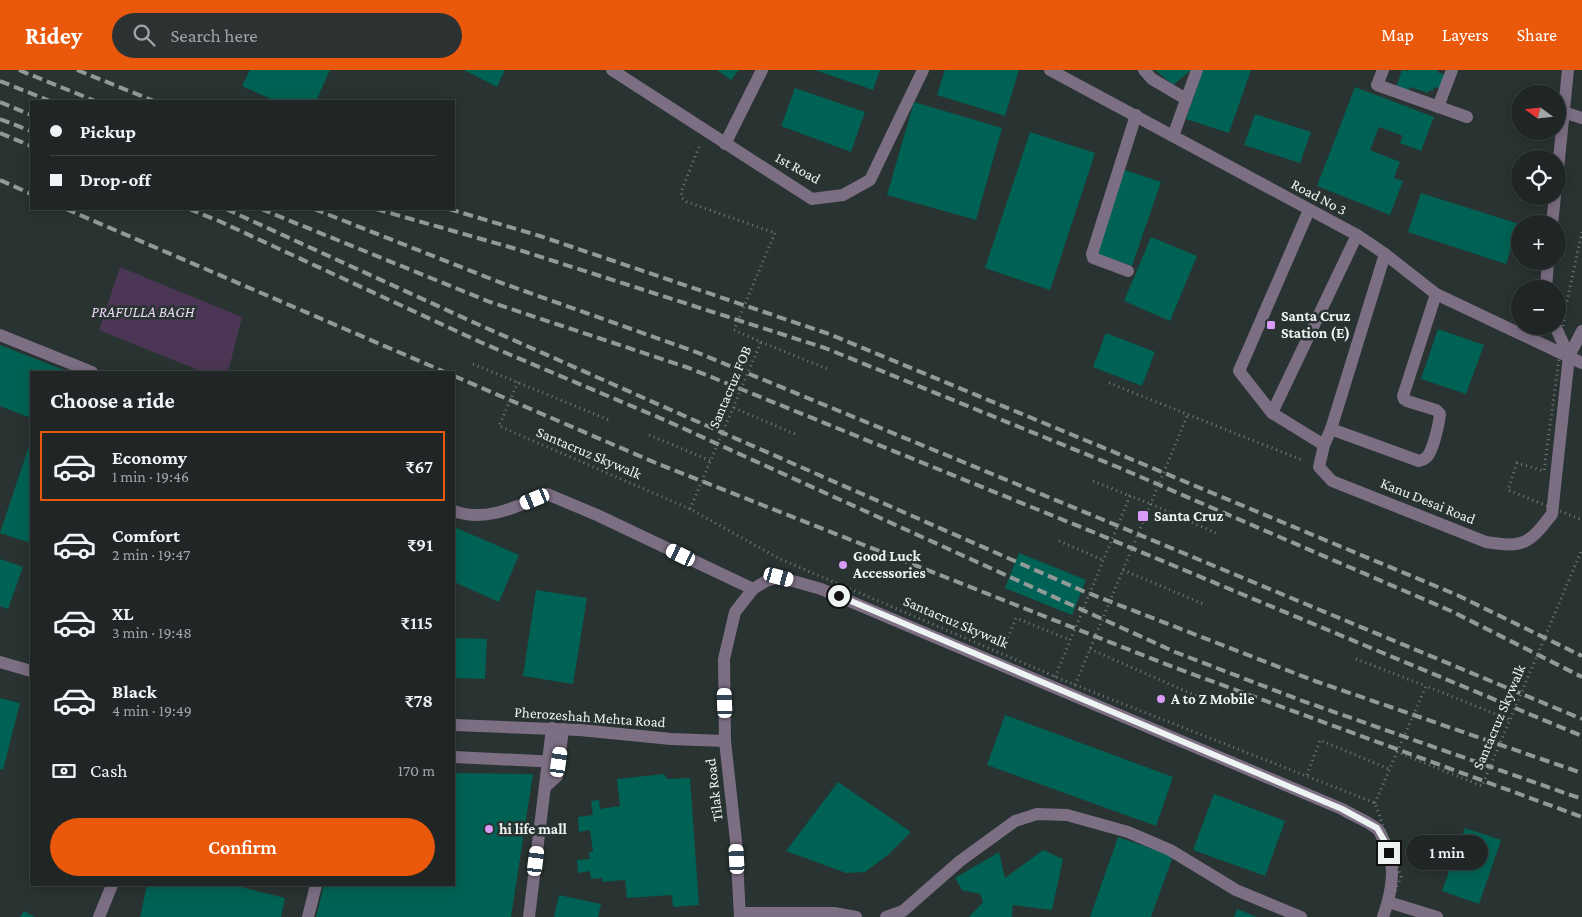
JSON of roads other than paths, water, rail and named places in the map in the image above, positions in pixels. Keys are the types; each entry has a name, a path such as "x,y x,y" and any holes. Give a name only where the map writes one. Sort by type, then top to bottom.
{"street":[{"name":"1st Road","path":"612,70 812,199 843,195 870,180 923,70"},
{"path":"725,144 762,70"},
{"name":"Road No 3","path":"1050,70 1357,236 1385,254 1436,294 1582,363"},
{"path":"1144,70 1152,79 1186,99"},
{"path":"1174,136 1197,70"},
{"path":"1383,70 1377,86 1467,117"},
{"path":"1438,107 1452,70"},
{"path":"1566,87 1568,70"},
{"path":"1566,113 1582,118"},
{"path":"1128,271 1093,258 1092,254 1136,115"},
{"path":"1309,210 1239,371 1272,413 1324,445 1331,429 1385,254"},
{"path":"1272,413 1357,236"},
{"path":"1331,429 1419,461 1425,459 1430,454 1440,414 1436,410 1407,401 1403,396 1436,294"},
{"path":"1568,356 1582,331"},
{"path":"0,335 90,371"},
{"name":"Kanu Desai Road","path":"1324,445 1319,467 1332,481 1486,542 1505,545 1523,543 1536,534 1552,514 1568,356 1559,335"},
{"path":"455,511 464,515 492,514 547,494 597,515 753,589 766,581 779,577 821,589 1342,809 1377,828 1385,842 1392,863 1392,880 1384,917"},
{"name":"Tilak Road","path":"740,915 736,841 725,742 724,659 735,612 753,589"},
{"path":"0,662 30,671"},
{"name":"Pherozeshah Mehta Road","path":"455,725 558,728 671,739 725,742"},
{"path":"529,917 545,787 554,762 558,728"},
{"path":"455,757 554,762"},
{"path":"886,917 903,911 960,861 1015,821 1037,814 1067,815 1128,832 1170,850 1236,890 1301,917"},
{"path":"99,917 112,886"},
{"path":"308,917 316,886"},
{"path":"1388,902 1438,917"},
{"path":"740,915 834,913 856,917"}],"railway":[{"path":"19,70 93,100"},
{"path":"77,70 152,100"},
{"path":"0,81 48,100"},
{"path":"0,102 30,115"},
{"path":"0,119 30,131"},
{"path":"0,133 30,146"},
{"path":"0,180 30,194"},
{"path":"68,210 443,371"},
{"path":"192,210 480,342 667,421 1175,652 1300,700 1582,799"},
{"path":"228,210 475,323 1083,591 1315,681 1582,773"},
{"path":"263,210 490,302 689,368 1093,532 1582,736"},
{"path":"317,210 499,282 696,352 1582,719"},
{"path":"380,210 513,248 825,348 1120,468 1451,611 1582,677"},
{"path":"452,210 540,236 829,334 1457,595 1582,656"},
{"path":"455,376 656,463 1173,667 1582,817"}],"place":[{"name":"Santa Cruz Station (E)","path":"1271,325"},
{"name":"Santa Cruz","path":"1143,516"},
{"name":"Good Luck Accessories","path":"843,565"},
{"name":"A to Z Mobile","path":"1161,699"},
{"name":"hi life mall","path":"489,829"}],"park label":[{"name":"PRAFULLA BAGH","path":"143,312"}]}
